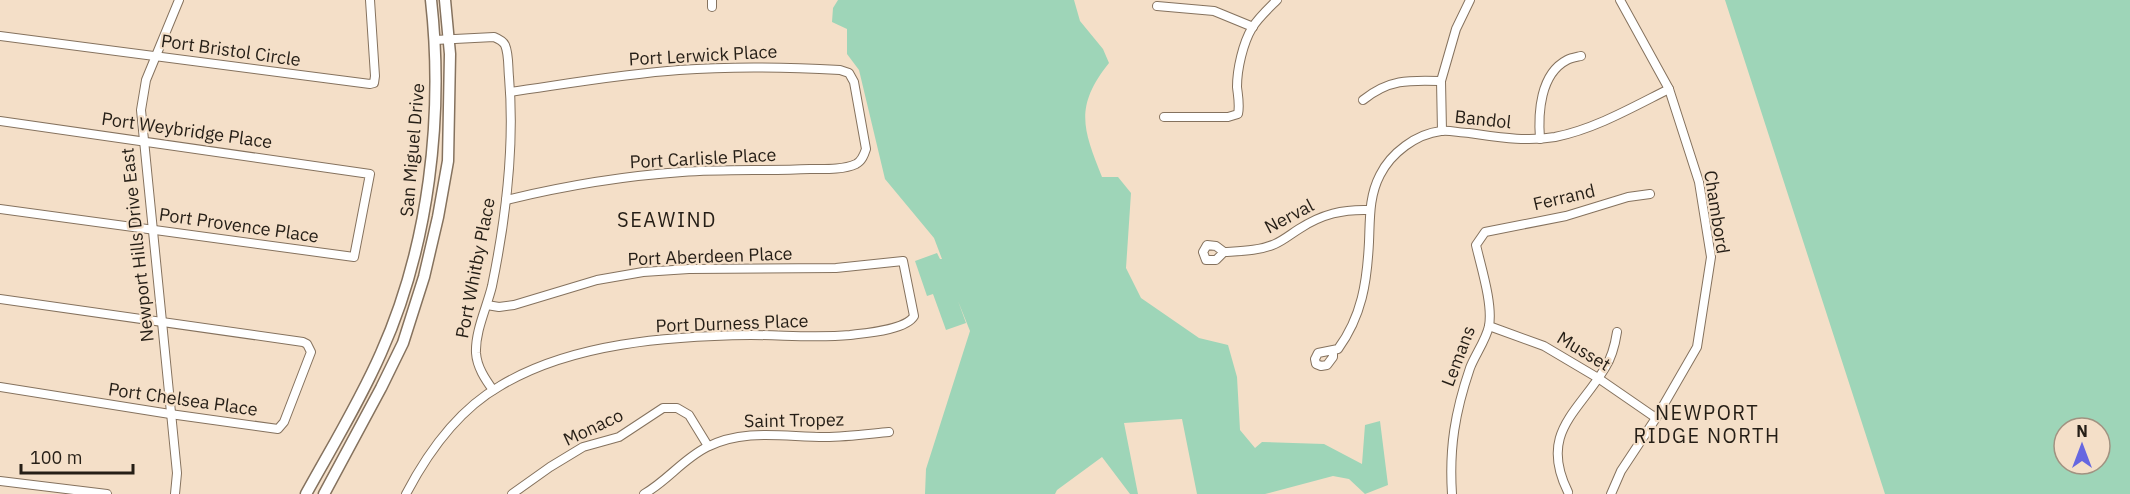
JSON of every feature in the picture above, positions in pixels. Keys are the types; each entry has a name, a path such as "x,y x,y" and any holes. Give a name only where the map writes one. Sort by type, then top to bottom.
{"main road":[{"name":"San Miguel Drive","path":"306,494 382,352 402,300 418,242 428,187 436,92 435,40 431,0"},
{"name":"San Miguel Drive","path":"324,494 403,343 424,277 448,161 450,99 445,0"}],"street":[{"name":"Newport Hills Drive East","path":"175,494 177,473 141,110 142,95 179,0"},
{"name":"Port Bristol Circle","path":"0,36 374,84 370,0"},
{"path":"1164,117 1228,117 1238,114 1240,106 1237,86 1241,62 1253,27 1277,0"},
{"path":"1442,131 1441,81 1456,29 1470,0"},
{"name":"Chambord","path":"1611,494 1621,471 1656,418 1697,347 1710,257 1699,182 1669,89 1620,0"},
{"path":"1157,6 1214,11 1253,27"},
{"name":"Port Whitby Place","path":"448,39 495,37 502,41 506,50 510,92 506,200 501,238 476,352 480,370 493,390"},
{"path":"435,40 448,39"},
{"path":"1540,139 1541,103 1546,85 1556,70 1567,60 1581,56"},
{"name":"Port Lerwick Place","path":"510,92 577,81 678,70 756,67 840,69 849,73 854,82 861,121"},
{"path":"1363,100 1391,83 1419,80 1441,81"},
{"name":"Bandol","path":"1334,351 1349,333 1357,317 1367,265 1371,196 1376,182 1390,159 1414,141 1442,131 1514,139 1540,139 1580,130 1669,89"},
{"name":"Port Weybridge Place","path":"0,121 370,174"},
{"name":"Port Carlisle Place","path":"506,200 597,181 639,176 684,172 799,170 856,164 863,157 866,143 861,121"},
{"name":"Port Provence Place","path":"0,209 354,257 370,174"},
{"name":"Ferrand","path":"1485,232 1566,216 1628,197 1650,194"},
{"name":"Nerval","path":"1224,252 1254,250 1275,244 1316,219 1332,213 1370,210"},
{"name":"Lemans","path":"1452,494 1450,470 1452,436 1459,401 1489,326 1488,297 1476,245 1485,232"},
{"name":"Port Aberdeen Place","path":"487,305 499,307 513,305 586,282 643,272 689,269 836,268 903,261"},
{"name":"Port Durness Place","path":"406,494 422,465 444,435 493,390 540,365 584,353 637,343 714,336 835,336 898,327 909,322 914,316 903,261"},
{"path":"0,299 162,322"},
{"name":"Port Chelsea Place","path":"0,387 278,429 284,422 311,352 307,344 162,322"},
{"name":"Musset","path":"1489,326 1544,346 1598,378 1656,418"},
{"path":"1568,492 1559,474 1556,460 1559,439 1565,424 1606,367 1614,348 1617,332"},
{"name":"Monaco","path":"512,494 583,447 619,437 663,408 677,408 689,415 708,447"},
{"name":"Saint Tropez","path":"644,494 708,447 738,436 836,437 889,432"},
{"path":"0,481 107,494"}],"green space":[{"path":"838,0 1074,0 1080,21 1103,49 1109,63 1090,93 1085,118 1090,145 1102,177 1118,177 1131,193 1126,268 1141,298 1199,338 1228,345 1237,377 1240,430 1255,448 1262,442 1324,444 1362,464 1365,425 1380,421 1388,485 1365,494 1349,479 1333,476 1265,494 1197,494 1182,419 1124,423 1138,494 1130,494 1102,457 1057,490 1055,494 925,494 926,469 970,331 958,301 966,323 946,330 933,294 927,296 915,261 937,253 942,259 934,238 885,179 859,70 847,54 847,29 832,22 833,8"},
{"path":"1725,0 2130,0 2130,494 1885,494"}],"district":[{"name":"SEAWIND","path":"667,219"},
{"name":"NEWPORT RIDGE NORTH","path":"1707,424"}]}
